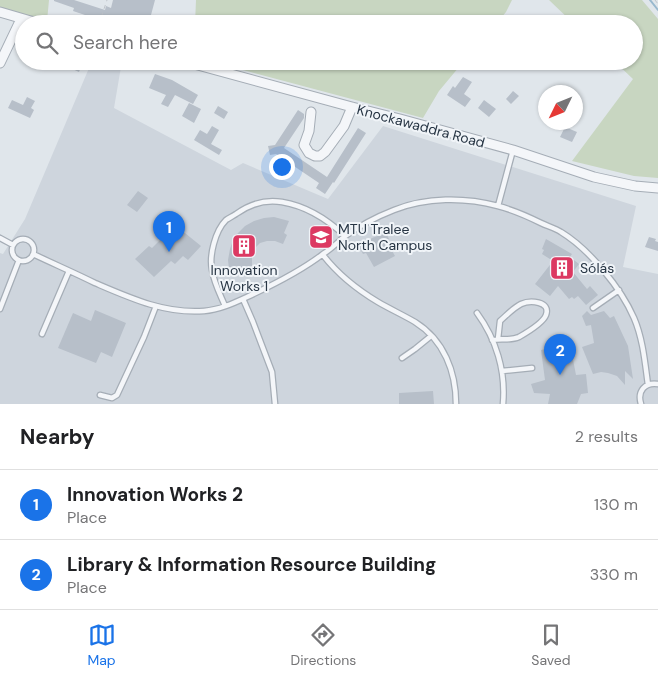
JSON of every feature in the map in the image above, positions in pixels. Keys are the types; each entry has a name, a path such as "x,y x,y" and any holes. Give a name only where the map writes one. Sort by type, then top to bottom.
{"street":[{"path":"0,12 15,16"},
{"path":"0,63 15,31"},
{"name":"Knockawaddra Road","path":"215,70 513,150 594,177 635,186 658,188"},
{"path":"311,112 309,131 304,145 308,153 320,156 326,152 344,126 352,108"}],"lane":[{"path":"498,206 513,150"},
{"path":"33,254 129,298 175,310 205,311 243,299 282,280 323,254 345,236 395,209 418,203 442,200 469,200 498,206 523,214 561,232 593,259 619,290 634,318 645,360 648,385"},
{"path":"225,306 211,269 212,254 220,229 226,220 242,209 251,204 266,201 282,202 303,208 317,215 336,227 345,236"},
{"path":"0,238 13,245"},
{"path":"17,240 27,240 33,244 33,254 26,261 19,260 13,256 13,245 17,240"},
{"path":"323,254 334,268 368,295 395,312 416,322 438,343 452,370 456,404"},
{"path":"0,309 19,260"},
{"path":"42,334 69,270"},
{"path":"593,308 619,290"},
{"path":"243,299 272,372 276,404"},
{"path":"492,340 519,337 538,325 545,318 546,310 544,306 539,302 530,301 515,308 500,321 498,338"},
{"path":"100,395 112,398 117,396 156,306"},
{"path":"477,313 487,327 502,371 502,404"},
{"path":"402,358 431,336"},
{"path":"502,371 532,368"},
{"path":"641,404 641,392 648,385 658,384"}],"path":[{"path":"102,15 107,0"},
{"path":"655,0 658,4"}],"shaded area":[{"name":"MTU Tralee North Campus","path":"88,70 120,70 114,108 231,170 243,163 328,199 383,126 636,206 623,267 658,274 658,404 0,404 0,253 3,254 25,219"}],"green space":[{"path":"0,0 49,0 48,15 25,15 0,8"},
{"path":"196,0 512,0 504,15 195,15"},
{"path":"549,0 642,0 658,19 658,178 634,176 572,161 633,79 624,70 643,70 643,15 565,15"},
{"path":"243,70 456,70 439,91 423,118"}],"building":[{"path":"74,0 105,10 106,6 111,8 113,0 155,0 151,15 85,15 73,11 74,8 54,1"},
{"path":"155,74 172,80 198,95 193,104 175,95 168,107 161,104 166,95 149,88"},
{"path":"463,77 472,82 464,94 471,99 465,107 447,95"},
{"path":"513,91 519,96 511,104 506,99"},
{"path":"27,97 35,101 31,108 34,110 30,118 8,108 12,100 23,105"},
{"path":"484,100 496,109 489,117 478,108"},
{"path":"189,103 201,109 194,123 182,116"},
{"path":"218,106 228,112 224,119 214,113"},
{"path":"298,110 304,114 304,118 284,148 327,177 358,128 366,133 325,194 316,188 319,183 276,154 270,155 268,146 275,145"},
{"path":"212,126 219,130 211,144 222,150 219,155 194,140 200,130 207,134"},
{"path":"564,130 577,132 572,142 560,137"},
{"path":"138,191 148,198 137,212 127,205"},
{"name":"Innovation Works 1","path":"274,217 289,221 284,233 287,235 283,244 275,241 260,243 252,254 252,269 237,272 236,268 229,269 230,249 238,233 254,221"},
{"path":"180,229 201,246 188,260 183,256 175,264 171,261 154,277 135,259 149,246 152,248 162,238 168,243"},
{"path":"386,233 389,239 386,240 395,256 374,267 366,253 363,254 359,247 372,238"},
{"path":"649,237 656,239 655,241 658,242 658,251 645,247"},
{"name":"Sólás","path":"546,239 572,254 570,257 579,264 573,272 587,289 590,286 598,295 586,305 578,296 574,299 572,297 569,299 558,286 550,296 535,284 553,261 542,254"},
{"path":"95,310 126,323 112,357 101,352 96,363 58,348 73,313 91,321"},
{"path":"587,311 591,315 604,311 610,318 614,316 628,346 633,379 625,371 625,385 617,376 601,372 593,374 582,347 594,343 591,325 586,326 582,316"},
{"path":"570,344 576,375 586,374 588,393 581,394 577,404 548,404 550,394 534,393 531,384 545,380 541,350"},
{"path":"433,391 434,404 399,404 399,393"}],"waterway":[{"path":"650,0 658,10"}],"place":[{"name":"MTU Tralee North Campus","path":"321,237"},
{"name":"Innovation Works 1","path":"244,246"},
{"name":"Innovation Works 2","path":"169,252"},
{"name":"Sólás","path":"562,268"},
{"name":"Library & Information Resource Building","path":"560,375"}]}
